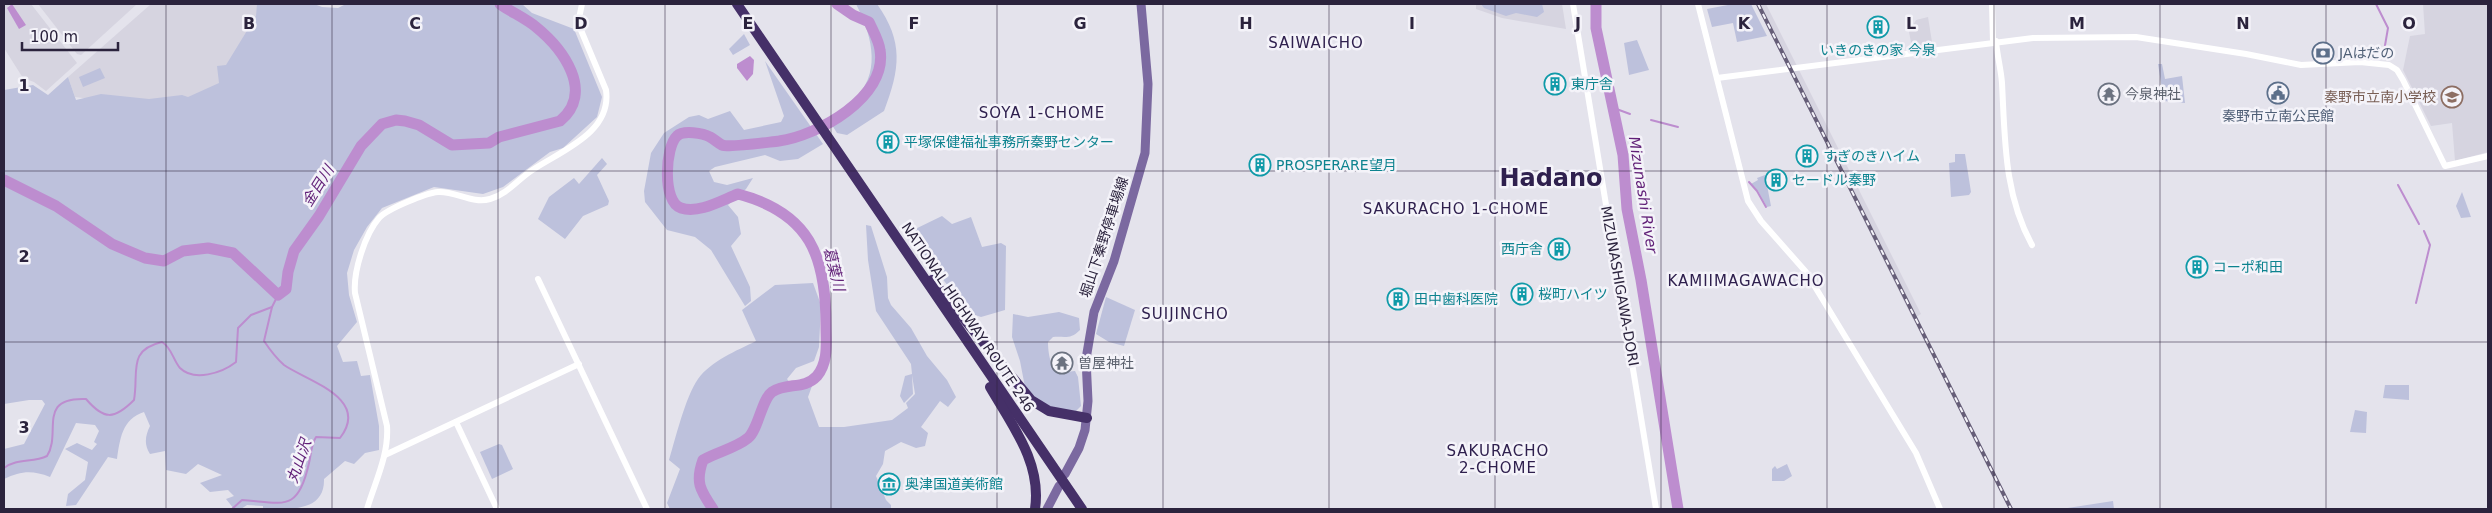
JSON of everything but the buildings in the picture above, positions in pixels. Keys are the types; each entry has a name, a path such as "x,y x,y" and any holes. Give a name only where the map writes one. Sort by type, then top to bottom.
{"highway":[{"name":"NATIONAL HIGHWAY ROUTE 246","path":"737,4 916,263 971,349 1082,509"},
{"path":"916,263 946,295 1031,400 1049,412 1087,418"},
{"path":"971,349 1032,464 1037,483 1035,509"}],"main road":[{"name":"堀山下秦野停車場線","path":"1066,474 1079,448 1087,418 1086,359 1090,327 1124,228 1145,154 1148,84 1141,4"},
{"path":"1046,509 1059,486"}],"street":[{"path":"367,509 384,455 387,426 355,293 354,279 360,257 375,225 386,212 438,192 452,193 466,199 490,199 506,192 533,169 563,153 599,123 605,114 607,96 578,23 582,4"},
{"name":"MIZUNASHIGAWA-DORI","path":"1573,4 1656,509"},
{"path":"1698,4 1748,201 1761,221 1806,272 1916,453 1940,509"},
{"path":"1992,4 1995,41 2001,68 2007,173 2015,205 2032,245"},
{"path":"1717,78 1995,41 2033,38 2136,37 2246,54 2301,65 2360,62 2389,65 2397,70 2403,80 2445,166 2488,156"},
{"path":"538,279 647,509"},
{"path":"384,455 579,364"},
{"path":"456,422 497,509"}],"shaded area":[{"path":"4,4 31,4 77,63 46,91 34,82 23,78 4,48"},
{"path":"12,4 26,25 19,29 7,8"},
{"path":"38,4 137,4 81,55 77,54"},
{"path":"151,4 263,4 223,94 161,108 75,97 68,77"},
{"path":"257,4 314,4 322,7 338,8 346,4 522,4 532,13 574,29 602,97 597,117 563,148 550,152 503,187 483,194 434,187 382,208 367,227 354,250 347,273 349,295 357,322 337,346 343,362 357,361 361,376 370,375 379,426 379,450 365,453 354,464 345,461 324,479 323,490 312,503 303,507 283,509 263,509 263,506 247,505 241,509 234,509 226,499 234,496 228,490 210,492 200,483 222,475 198,464 186,474 166,470 165,451 150,454 146,440 150,426 144,412 131,419 123,431 117,459 108,457 76,505 66,506 68,494 85,480 88,462 65,449 77,443 92,450 97,444 94,442 99,431 95,425 76,423 50,477 27,472 4,479 4,449 24,444 45,404 42,400 29,400 4,404 4,90 33,85 48,95 68,77 76,100 101,94 149,99 182,95 188,97 219,83 217,66 226,65 256,16"},
{"path":"856,4 877,4 892,31 897,56 893,82 884,111 847,135 837,133 830,122 858,95 865,85 870,74 872,62 866,26"},
{"path":"1476,4 1562,4 1566,29 1502,18 1476,9"},
{"path":"1481,4 1542,4 1544,12 1537,17 1516,13 1506,16 1484,8"},
{"path":"1733,4 1751,4 1767,36 1737,42 1733,23 1712,27 1707,9"},
{"path":"1756,4 1766,4 1921,314 1913,319"},
{"name":"秦野市立南小学校","path":"2423,4 2488,4 2488,152 2455,161 2452,123 2431,126 2403,70 2410,36 2425,34"},
{"path":"1928,17 1931,44 1912,47 1909,32 1916,20"},
{"path":"744,34 750,45 733,55 729,49"},
{"path":"1637,40 1649,70 1629,75 1624,43"},
{"path":"750,56 754,60 753,74 747,81 737,68 737,64"},
{"path":"765,61 823,144 798,159 780,161 765,155 715,167 709,171 714,182 727,185 753,178 746,189 728,205 738,217 741,234 731,246 750,287 751,301 745,306 711,250 695,237 667,230 645,202 644,191 651,153 664,133 689,117 699,115 708,119 730,111 744,130 781,122 784,116"},
{"path":"2158,64 2162,64 2165,79 2182,76 2185,103 2164,101"},
{"path":"100,68 105,78 83,87 79,77"},
{"path":"1955,154 1965,154 1971,192 1969,195 1951,197 1949,163 1955,162"},
{"path":"602,158 607,164 597,175 609,201 608,205 583,216 565,239 538,219 549,197 574,178 579,184"},
{"path":"1765,175 1771,206 1767,207 1758,191 1751,184 1758,180 1757,178"},
{"path":"2462,192 2471,217 2461,218 2456,206"},
{"path":"942,216 952,224 971,217 982,247 1001,243 1006,246 1005,310 981,317 969,313 907,233"},
{"path":"866,225 871,226 887,277 888,298 891,305 911,328 927,356 947,380 956,397 948,407 940,401 921,427 928,433 925,446 916,448 901,442 885,451 883,464 876,476 886,500 891,505 891,509 670,509 667,503 680,469 669,460 681,418 693,387 710,367 724,357 756,341 742,310 775,285 813,283 821,305 819,347 814,361 796,368 787,379 795,389 812,386 808,397 819,427 844,427 892,420 908,408 906,403 915,394 912,375 913,394 904,403 900,396 905,376 912,374 911,364 876,311 868,260"},
{"path":"1106,297 1135,310 1124,346 1109,342 1096,334"},
{"path":"1059,312 1079,318 1080,330 1067,337 1053,337 1048,342 1050,360 1055,369 1064,372 1075,371 1078,377 1081,406 1075,412 1064,412 1033,399 1025,387 1020,361 1012,337 1013,314 1028,317"},
{"path":"2385,385 2409,385 2409,400 2383,398"},
{"path":"2355,410 2367,412 2366,433 2350,432"},
{"path":"499,444 502,445 513,469 492,479 480,452"},
{"path":"1787,464 1792,476 1784,481 1772,481 1772,469 1775,466 1777,469"},
{"path":"2113,501 2114,509 2061,509"}],"waterway":[{"name":"金目川","path":"4,180 56,206 112,244 145,258 164,261 183,251 208,248 233,253 278,295 286,289 288,272 294,251 319,216 361,146 382,124 396,120 419,125 452,145 489,143 499,137 560,121 570,110 575,97 575,84 565,59 536,27 500,4"},
{"name":"葛葉川","path":"713,509 700,486 699,474 703,460 738,445 748,438 755,428 765,401 772,392 784,387 807,383 817,376 821,370 826,351 825,300 817,258 809,241 797,226 782,213 762,202 738,194 703,208 688,209 681,208 675,204 668,185 667,174 670,151 677,136 684,133 703,134 726,146 795,138 830,122 862,98 873,83 880,67 880,50 869,22 853,15 837,4"},
{"name":"Mizunashi River","path":"1596,4 1596,28 1623,155 1627,209 1641,280 1678,509"},
{"path":"2369,57 2383,57 2388,28 2376,4"},
{"path":"1611,107 1630,114"},
{"path":"1651,120 1678,127"},
{"path":"1749,182 1757,191 1766,207"},
{"path":"2398,185 2419,224"},
{"path":"2416,303 2430,245 2424,231"},
{"path":"4,468 14,463 47,456 51,447 53,418 61,404 71,400 86,399 98,411 109,415 115,414 127,407 134,400 139,356 151,346 162,342 168,347 180,368 193,375 208,374 230,366 236,362 238,328 251,315 272,307 278,295"},
{"name":"丸山沢","path":"232,509 242,500 279,503 294,497 305,479 316,437 340,438 347,424 348,412 342,402 332,392 284,365 264,341 272,307"}],"railway":[{"path":"1758,4 2011,509"}],"place":[{"name":"いきのきの家 今泉","path":"1878,27"},
{"name":"JAはだの","path":"2323,53"},
{"name":"東庁舎","path":"1555,84"},
{"name":"秦野市立南公民館","path":"2278,93"},
{"name":"今泉神社","path":"2109,94"},
{"name":"秦野市立南小学校","path":"2452,97"},
{"name":"平塚保健福祉事務所秦野センター","path":"888,142"},
{"name":"すぎのきハイム","path":"1807,156"},
{"name":"PROSPERARE望月","path":"1260,165"},
{"name":"セードル秦野","path":"1776,180"},
{"name":"西庁舎","path":"1559,249"},
{"name":"コーポ和田","path":"2197,267"},
{"name":"桜町ハイツ","path":"1522,294"},
{"name":"田中歯科医院","path":"1398,299"},
{"name":"曽屋神社","path":"1062,363"},
{"name":"奥津国道美術館","path":"889,484"}],"district":[{"name":"SAIWAICHO","path":"1316,43"},
{"name":"SOYA 1-CHOME","path":"1042,113"},
{"name":"Hadano","path":"1551,178"},
{"name":"SAKURACHO 1-CHOME","path":"1456,209"},
{"name":"KAMIIMAGAWACHO","path":"1746,281"},
{"name":"SUIJINCHO","path":"1185,314"},
{"name":"SAKURACHO 2-CHOME","path":"1498,460"}]}
